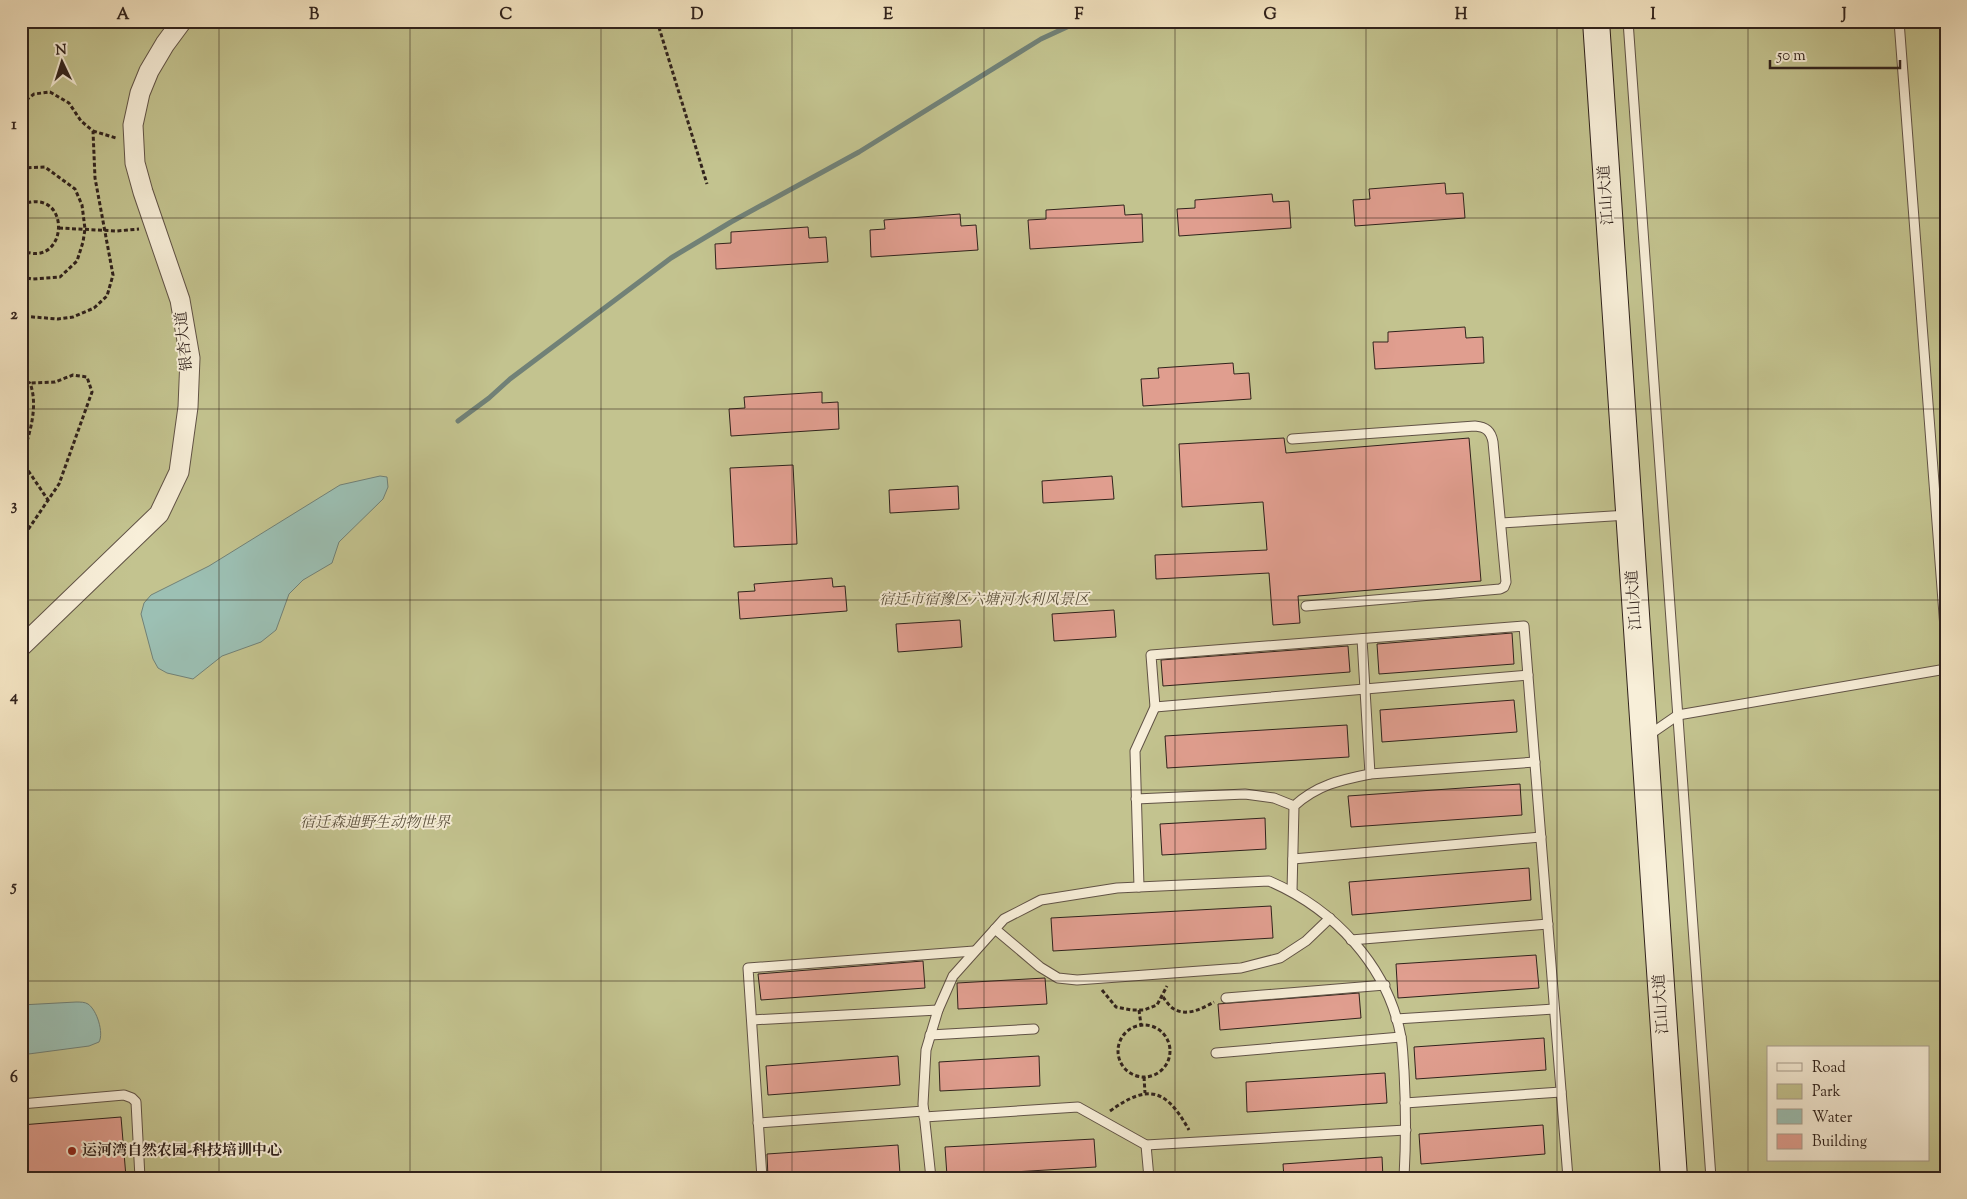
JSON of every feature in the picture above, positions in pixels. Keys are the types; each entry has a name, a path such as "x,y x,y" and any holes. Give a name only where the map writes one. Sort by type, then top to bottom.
{"main road":[{"name":"江山大道","path":"1596,21 1674,1178"}],"street":[{"name":"银杏大道","path":"21,647 159,514 179,472 188,406 190,358 180,300 137,170 133,125 140,93 149,71 165,44 182,21"}],"lane":[{"path":"1628,21 1711,1178"},
{"path":"1899,21 1946,641"},
{"path":"1292,439 1481,426 1488,430 1493,442 1506,582 1500,590 1306,606"},
{"path":"1501,523 1629,515"},
{"path":"1140,887 1135,751 1155,707 1151,656 1524,626 1568,1177 1555,1178"},
{"path":"1362,639 1370,774"},
{"path":"1644,738 1678,715 1946,669"},
{"path":"1155,707 1528,675"},
{"path":"1292,891 1294,806 1319,787 1346,778 1370,774 1535,762"},
{"path":"1136,799 1245,794 1274,798 1294,806"},
{"path":"1292,859 1541,837"},
{"path":"931,1178 924,1114 926,1050 930,1035 938,1010 953,976 1004,919 1041,900 1117,888 1269,881 1292,891 1330,918 1364,954 1385,986 1402,1037 1406,1130 1404,1178"},
{"path":"995,929 1021,953 1058,978 1077,980 1241,968 1280,958 1306,941 1330,918"},
{"path":"1351,940 1548,924"},
{"path":"762,1178 748,968 974,951"},
{"path":"1226,998 1385,986"},
{"path":"1396,1019 1554,1009"},
{"path":"752,1020 938,1010"},
{"path":"930,1035 1034,1029"},
{"path":"1216,1053 1402,1037"},
{"path":"1405,1103 1561,1092"},
{"path":"21,1104 124,1095 132,1098 136,1102 140,1178"},
{"path":"758,1123 1078,1107 1146,1145 1406,1130"},
{"path":"1146,1145 1149,1178"}],"path":[{"path":"657,21 707,184"},
{"path":"21,104 34,94 50,92 69,103 81,121 93,131 134,144"},
{"path":"21,168 45,167 75,189 82,205 85,229 83,242 76,261 60,277 33,279 23,277 22,316 58,320 73,317 94,308 107,296 113,275 95,178 93,131"},
{"path":"21,205 36,202 45,204 57,216 59,228 56,240 51,247 35,254 21,250"},
{"path":"59,228 105,230 155,227"},
{"path":"21,379 30,383 55,382 73,375 87,377 92,392 59,484 21,540"},
{"path":"30,383 33,391 33,414 21,460 48,500"},
{"path":"1094,979 1116,1007 1140,1010 1157,1004 1163,997 1173,973"},
{"path":"1163,997 1174,1009 1187,1012 1202,1009 1226,998"},
{"path":"1140,1010 1140,1025"},
{"path":"1140,1025 1154,1027 1162,1032 1170,1046 1167,1062 1163,1069 1156,1074 1144,1076 1132,1074 1125,1069 1120,1061 1118,1053 1122,1036 1140,1025"},
{"path":"1144,1076 1144,1093"},
{"path":"1100,1119 1122,1103 1139,1094 1155,1094 1165,1098 1182,1118 1196,1142"}],"green space":[{"name":"宿迁市宿豫区六塘河水利风景区","path":"21,21 1946,21 1946,1178 21,1178"}],"water":[{"path":"380,476 387,477 388,487 383,499 339,542 332,563 303,580 289,594 276,630 261,642 222,656 193,679 167,673 158,668 153,659 141,614 144,603 151,595 209,566 340,485"},
{"path":"87,1003 97,1016 101,1033 99,1042 89,1046 21,1055 21,1005"}],"building":[{"path":"1445,183 1446,194 1463,193 1465,218 1355,226 1353,200 1370,199 1369,189"},
{"path":"1272,194 1273,202 1289,201 1291,228 1179,236 1177,209 1195,208 1195,200"},
{"path":"1124,205 1125,215 1142,214 1143,242 1030,249 1028,220 1046,219 1046,210"},
{"path":"960,214 961,226 976,225 978,250 871,257 870,230 885,229 884,220"},
{"path":"808,227 809,238 826,237 828,262 716,269 715,244 731,243 731,232"},
{"path":"1465,327 1466,338 1483,337 1484,363 1375,369 1373,342 1388,342 1388,332"},
{"path":"1233,363 1234,374 1249,373 1251,399 1143,406 1141,379 1159,378 1158,368"},
{"path":"822,392 822,403 838,402 839,429 731,436 729,409 745,408 744,397"},
{"path":"1284,438 1286,453 1469,438 1481,581 1298,596 1300,623 1273,625 1269,573 1156,579 1155,555 1267,550 1263,502 1182,507 1179,444"},
{"path":"793,465 797,544 734,547 730,468"},
{"path":"1112,476 1114,499 1043,503 1042,481"},
{"path":"958,486 959,509 890,513 889,490"},
{"path":"832,578 833,587 845,586 847,611 740,619 738,592 755,591 754,584"},
{"path":"1114,610 1116,637 1054,641 1052,614"},
{"path":"960,620 962,647 898,652 896,624"},
{"path":"1512,633 1514,664 1379,674 1377,644"},
{"path":"1348,646 1350,672 1163,686 1161,660"},
{"path":"1514,700 1517,732 1382,742 1380,710"},
{"path":"1347,725 1349,757 1167,768 1165,736"},
{"path":"1520,784 1522,815 1351,827 1348,796"},
{"path":"1265,818 1266,849 1162,855 1160,824"},
{"path":"1529,868 1531,900 1352,915 1349,882"},
{"path":"1271,906 1273,938 1053,951 1051,918"},
{"path":"1536,955 1539,988 1398,998 1396,964"},
{"path":"923,961 925,988 761,1000 758,974"},
{"path":"1045,978 1047,1004 958,1009 957,983"},
{"path":"1359,993 1361,1018 1220,1030 1218,1004"},
{"path":"1544,1038 1546,1070 1416,1079 1414,1047"},
{"path":"898,1056 900,1085 768,1095 766,1066"},
{"path":"1039,1056 1040,1086 940,1091 939,1062"},
{"path":"1385,1073 1387,1103 1247,1112 1246,1082"},
{"name":"运河湾自然农园-科技培训中心","path":"121,1117 126,1177 21,1178 21,1125"},
{"path":"1543,1125 1545,1154 1421,1164 1419,1134"},
{"path":"1094,1139 1096,1167 947,1176 945,1147"},
{"path":"898,1145 900,1174 845,1178 768,1178 767,1154"},
{"path":"1382,1157 1383,1178 1284,1178 1283,1164"}],"waterway":[{"path":"458,421 489,398 510,379 671,258 731,222 859,152 1041,39 1080,21"}],"place":[{"name":"运河湾自然农园-科技培训中心","path":"72,1151"}],"park label":[{"name":"宿迁森迪野生动物世界","path":"375,823"}]}
